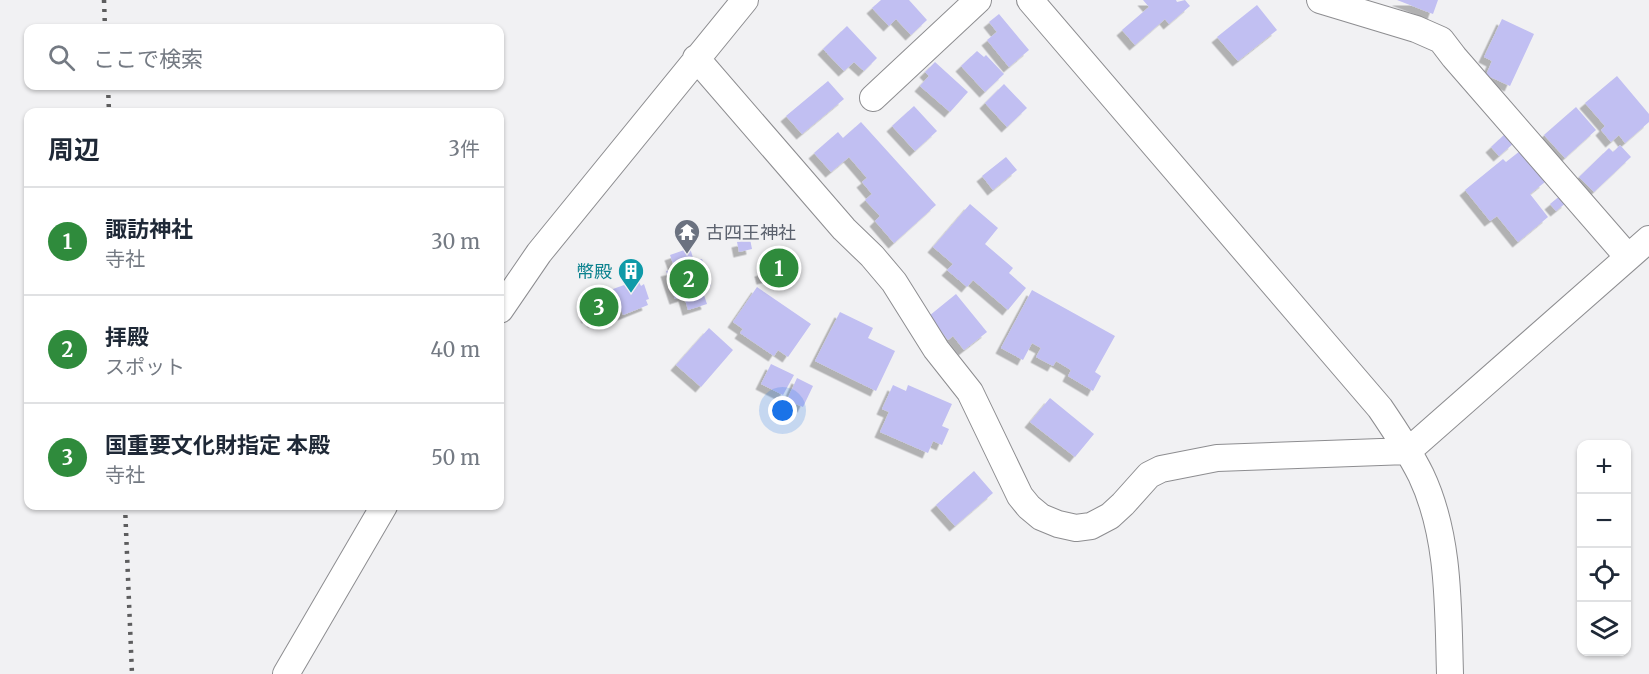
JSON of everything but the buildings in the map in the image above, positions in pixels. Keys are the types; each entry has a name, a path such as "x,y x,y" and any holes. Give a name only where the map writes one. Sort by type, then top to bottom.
{"street":[{"path":"504,304 539,253 745,0"},
{"path":"873,98 978,0"},
{"path":"1030,0 1380,408 1408,451 1422,477 1433,508 1442,547 1448,587 1449,674"},
{"path":"1320,0 1416,29 1441,40 1628,257"},
{"path":"696,58 844,229 872,256 894,282 936,349 970,392 1020,496 1041,517 1076,528 1091,526 1110,516 1124,504 1149,475 1161,469 1217,458 1408,451 1649,239"},
{"path":"286,674 382,510"}],"railway":[{"path":"104,0 105,24"},
{"path":"108,90 109,108"},
{"path":"125,510 132,674"}],"place":[{"name":"古四王神社","path":"687,255"},
{"name":"諏訪神社","path":"779,268"},
{"name":"拝殿","path":"689,279"},
{"name":"幣殿","path":"631,294"},
{"name":"国重要文化財指定 本殿","path":"599,307"}]}
